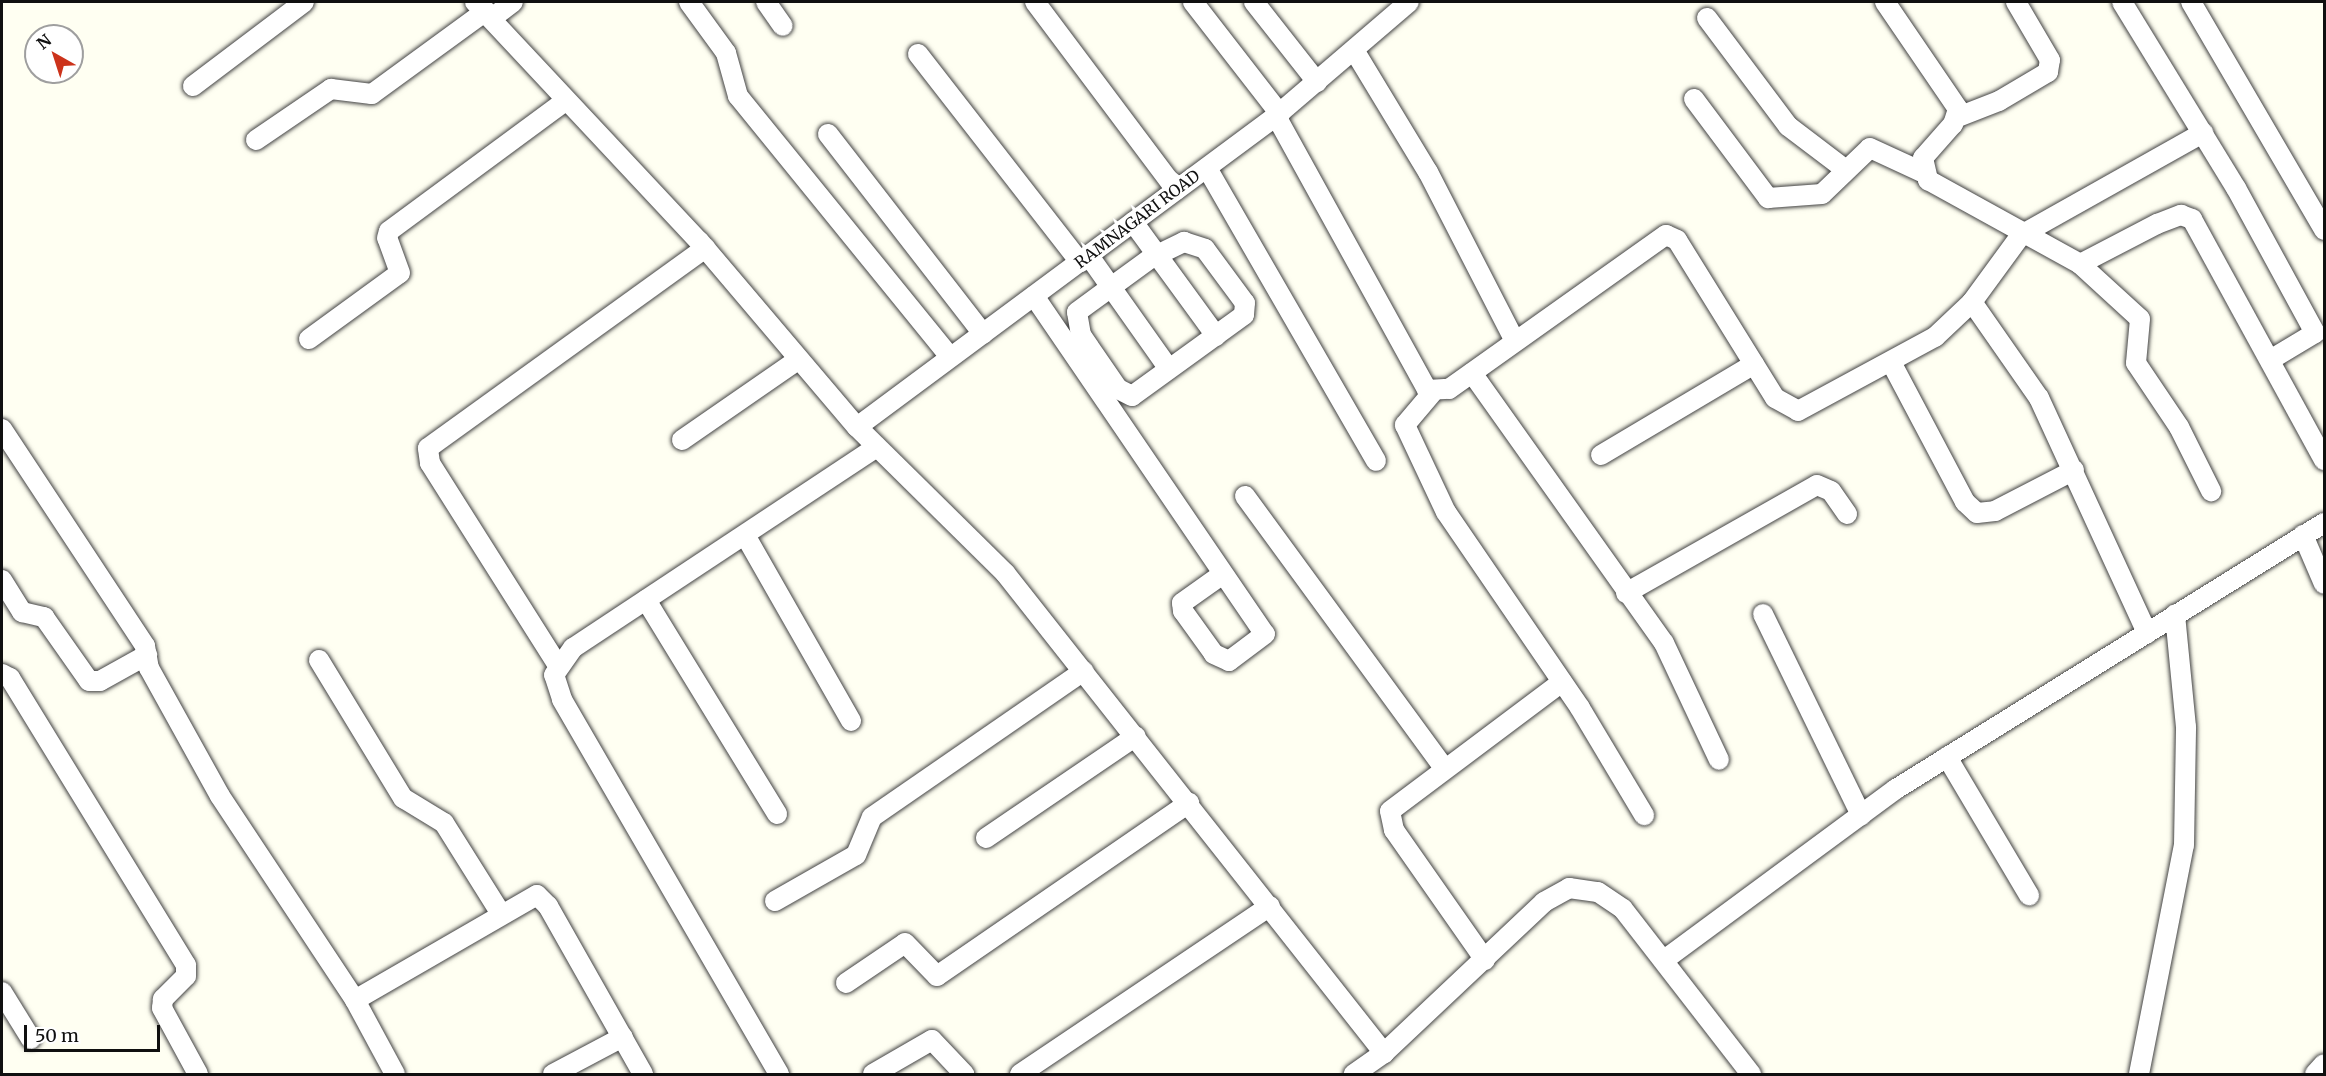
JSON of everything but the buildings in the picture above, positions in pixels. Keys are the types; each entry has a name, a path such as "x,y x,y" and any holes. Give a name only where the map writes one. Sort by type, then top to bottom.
{"street":[{"path":"193,86 304,2"},
{"path":"256,140 331,89 372,94 484,10 513,2"},
{"path":"689,2 726,53 738,96 950,357"},
{"path":"766,2 783,26"},
{"path":"1035,2 1176,190"},
{"path":"1193,2 1278,115 1418,379 1432,393"},
{"path":"1254,2 1317,82"},
{"name":"RAMNAGARI ROAD","path":"857,427 1278,115 1409,2"},
{"path":"1885,2 1955,102 1958,117"},
{"path":"1922,172 1923,158 1958,117 1999,101 2050,69 2016,2"},
{"path":"2122,2 2203,133 2315,333 2270,360"},
{"path":"2191,2 2325,230"},
{"path":"484,10 564,102 705,248 857,427 1005,573 1189,803 1384,1053"},
{"path":"1707,18 1788,126 1846,170"},
{"path":"1354,50 1428,172 1515,341"},
{"path":"918,54 1084,259 1112,286 1169,369"},
{"path":"1694,99 1768,198 1822,194 1873,148 1922,172 1937,187 2021,235 2080,264 2140,319 2136,363 2179,427 2211,491"},
{"path":"309,339 400,273 387,238 389,231 564,102"},
{"path":"1644,815 1562,682 1462,540 1406,429 1406,421 1432,393 1472,373 1666,235 1677,240 1780,405 1798,411 1892,364 1935,337 1971,302 2021,235 2203,133"},
{"path":"828,134 983,334"},
{"path":"1207,168 1376,461"},
{"path":"2080,264 2157,224 2181,215 2192,219 2325,460"},
{"path":"1133,222 1216,336"},
{"path":"1196,242 1245,303 1244,315 1132,396 1118,389 1081,335 1077,312 1112,286 1157,255 1196,242"},
{"path":"705,248 428,448 430,463 557,664 562,699 779,1074"},
{"path":"1034,296 1220,576"},
{"path":"1971,302 2020,364 2074,470 2147,633"},
{"path":"682,440 800,359"},
{"path":"1601,455 1754,364"},
{"path":"1892,364 1965,502 1977,513 1995,511 2074,470"},
{"path":"1472,373 1676,664 1719,760"},
{"path":"2,429 147,655 149,668 220,796 355,1000 395,1074"},
{"path":"557,664 646,600 877,447"},
{"path":"1626,593 1817,485 1826,487 1847,514"},
{"path":"1245,496 1445,769"},
{"path":"1664,960 1860,814 1947,757 2325,523"},
{"path":"745,535 851,721"},
{"path":"2303,535 2325,584"},
{"path":"2,580 22,612 44,617 89,681 100,681 147,655"},
{"path":"646,600 777,814"},
{"path":"1763,614 1860,814"},
{"path":"2139,1074 2184,845 2186,738 2175,615"},
{"path":"319,660 403,798 444,824 501,914"},
{"path":"775,901 856,855 872,817 1084,671"},
{"path":"2,674 10,678 186,965 186,976 163,999 162,1008 198,1074"},
{"path":"1485,960 1389,816 1393,806 1562,682"},
{"path":"986,838 1136,736"},
{"path":"1947,757 2029,895"},
{"path":"846,983 905,943 937,976 1189,803"},
{"path":"1354,1074 1384,1053 1544,902 1569,888 1599,892 1623,909 1751,1074"},
{"path":"355,1000 533,896 543,899 642,1074"},
{"path":"1020,1074 1270,906"},
{"path":"2,992 32,1039"},
{"path":"553,1074 623,1037"},
{"path":"873,1074 932,1040 964,1074"},
{"path":"2315,1074 2325,1064"}]}
